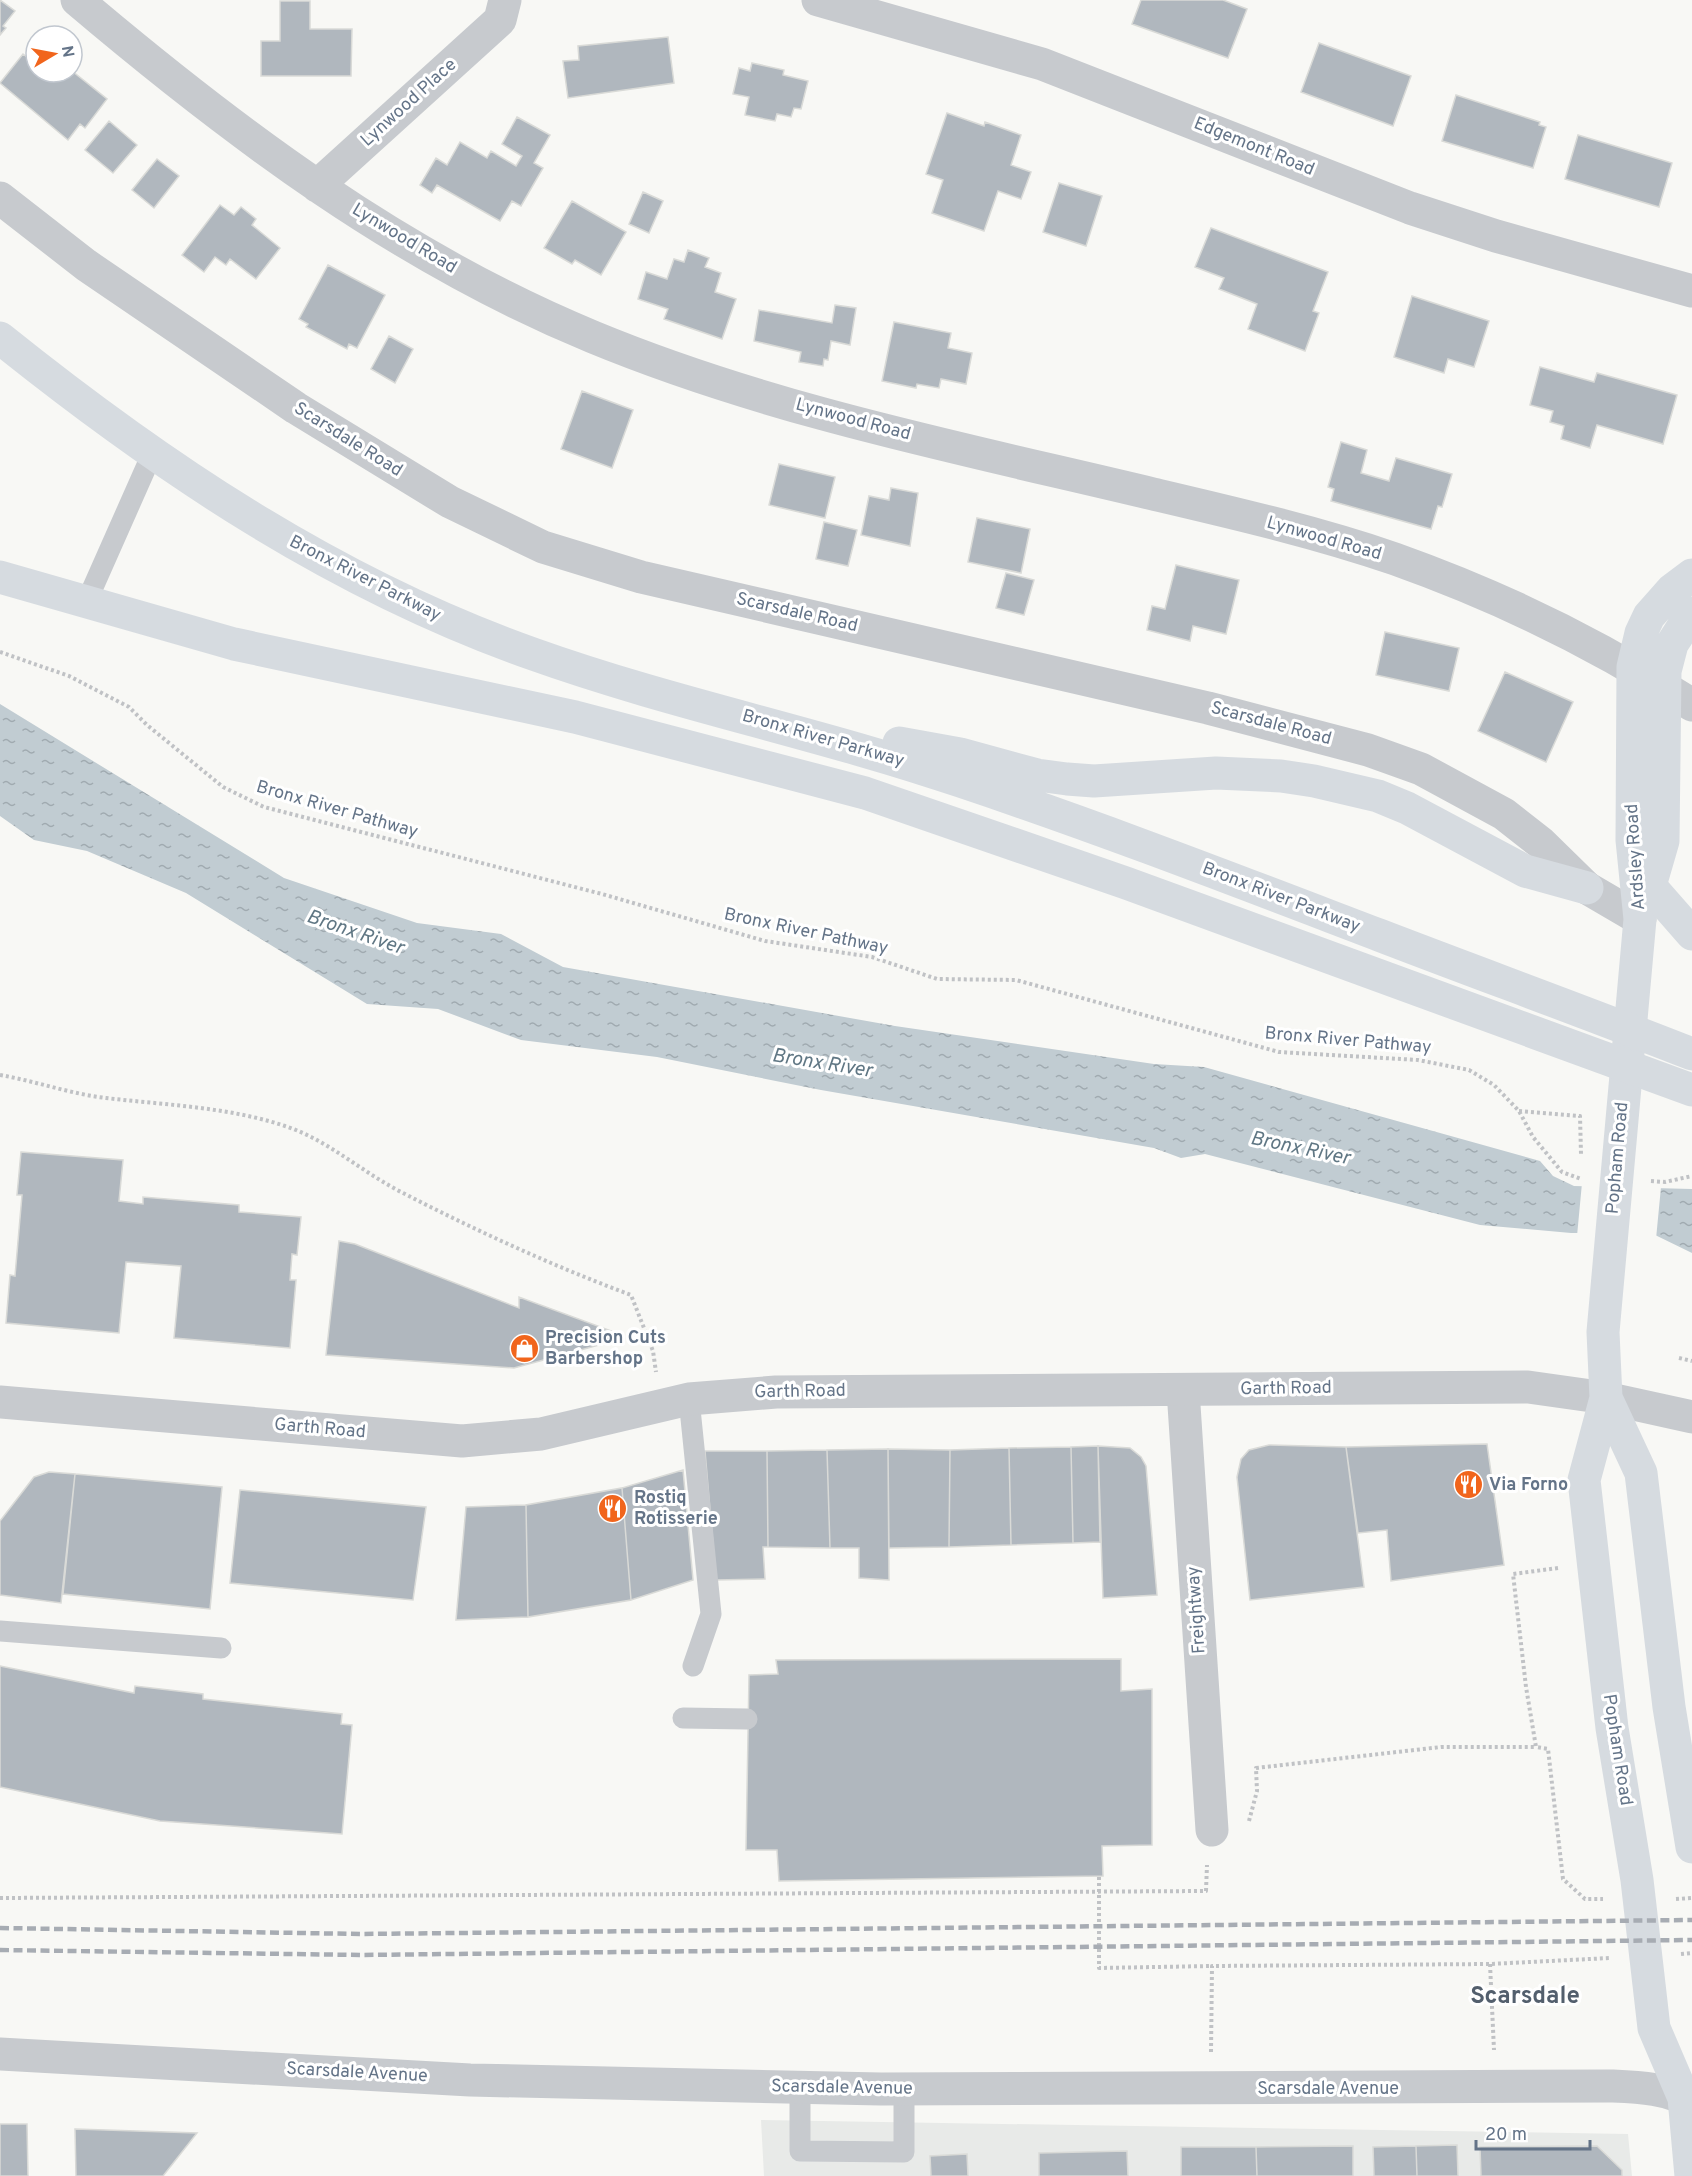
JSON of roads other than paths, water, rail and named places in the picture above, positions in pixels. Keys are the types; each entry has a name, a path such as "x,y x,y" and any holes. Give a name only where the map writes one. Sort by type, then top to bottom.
{"main road":[{"name":"Bronx River Parkway","path":"0,338 152,454 281,536 405,602 534,655 869,751 1002,795 1692,1054"},
{"name":"Ardsley Road","path":"1640,919 1632,840 1633,667 1638,642 1649,616 1672,590 1692,575"},
{"path":"0,577 86,603 303,660 506,702 651,736 865,793 1126,883 1692,1090"},
{"name":"Ardsley Road","path":"1640,919 1663,841 1664,687 1672,644 1692,613"},
{"path":"736,714 960,754 1037,775 1067,779 1094,781 1216,773 1281,776 1314,781 1378,796 1407,808 1525,871 1587,888"},
{"path":"1650,886 1692,934"},
{"name":"Popham Road","path":"1640,919 1603,1332 1606,1398 1584,1480 1612,1728 1637,1880 1654,2028 1690,2094 1691,2176"},
{"name":"Popham Road","path":"1606,1398 1641,1473 1669,1707 1692,1847"}],"street":[{"name":"Lynwood Road","path":"77,0 218,116 384,230 479,283 604,342 707,377 836,416 1235,513 1393,558 1500,600 1633,667 1692,705"},
{"name":"Lynwood Place","path":"317,186 502,10 532,0"},
{"name":"Edgemont Road","path":"818,0 1042,64 1410,208 1496,236 1692,291"},
{"name":"Scarsdale Road","path":"0,198 86,265 296,408 450,502 534,543 641,577 1209,708 1368,750 1421,769 1504,814 1542,843 1587,888 1640,919"},
{"name":"Garth Road","path":"0,1402 462,1441 541,1434 675,1402 776,1392 1528,1388 1606,1398 1692,1417"},
{"name":"Freightway","path":"1183,1390 1209,1843"},
{"name":"Scarsdale Avenue","path":"0,2054 470,2080 904,2089 1628,2087 1690,2094"}],"lane":[{"path":"86,603 152,454"},
{"path":"675,1402 711,1614 693,1666"},
{"path":"0,1631 221,1648"},
{"path":"683,1718 747,1719"},
{"path":"800,2087 800,2151 904,2152 904,2089"}],"water":[{"name":"Bronx River","path":"0,704 284,878 417,923 501,934 563,967 895,1026 1154,1064 1204,1067 1540,1161 1553,1176 1574,1186 1692,1189 1692,1253 1651,1233 1571,1233 1480,1225 1205,1154 1181,1158 1154,1148 821,1090 657,1057 521,1040 438,1009 367,1004 186,893 87,851 34,840 0,816"}],"railway":[{"path":"0,1928 361,1934 1692,1920"},
{"path":"0,1950 360,1955 1692,1940"}],"place":[{"name":"Precision Cuts Barbershop","path":"524,1348"},
{"name":"Via Forno","path":"1468,1485"},
{"name":"Rostiq Rotisserie","path":"613,1508"}],"district":[{"name":"Scarsdale","path":"1525,1997"}]}
